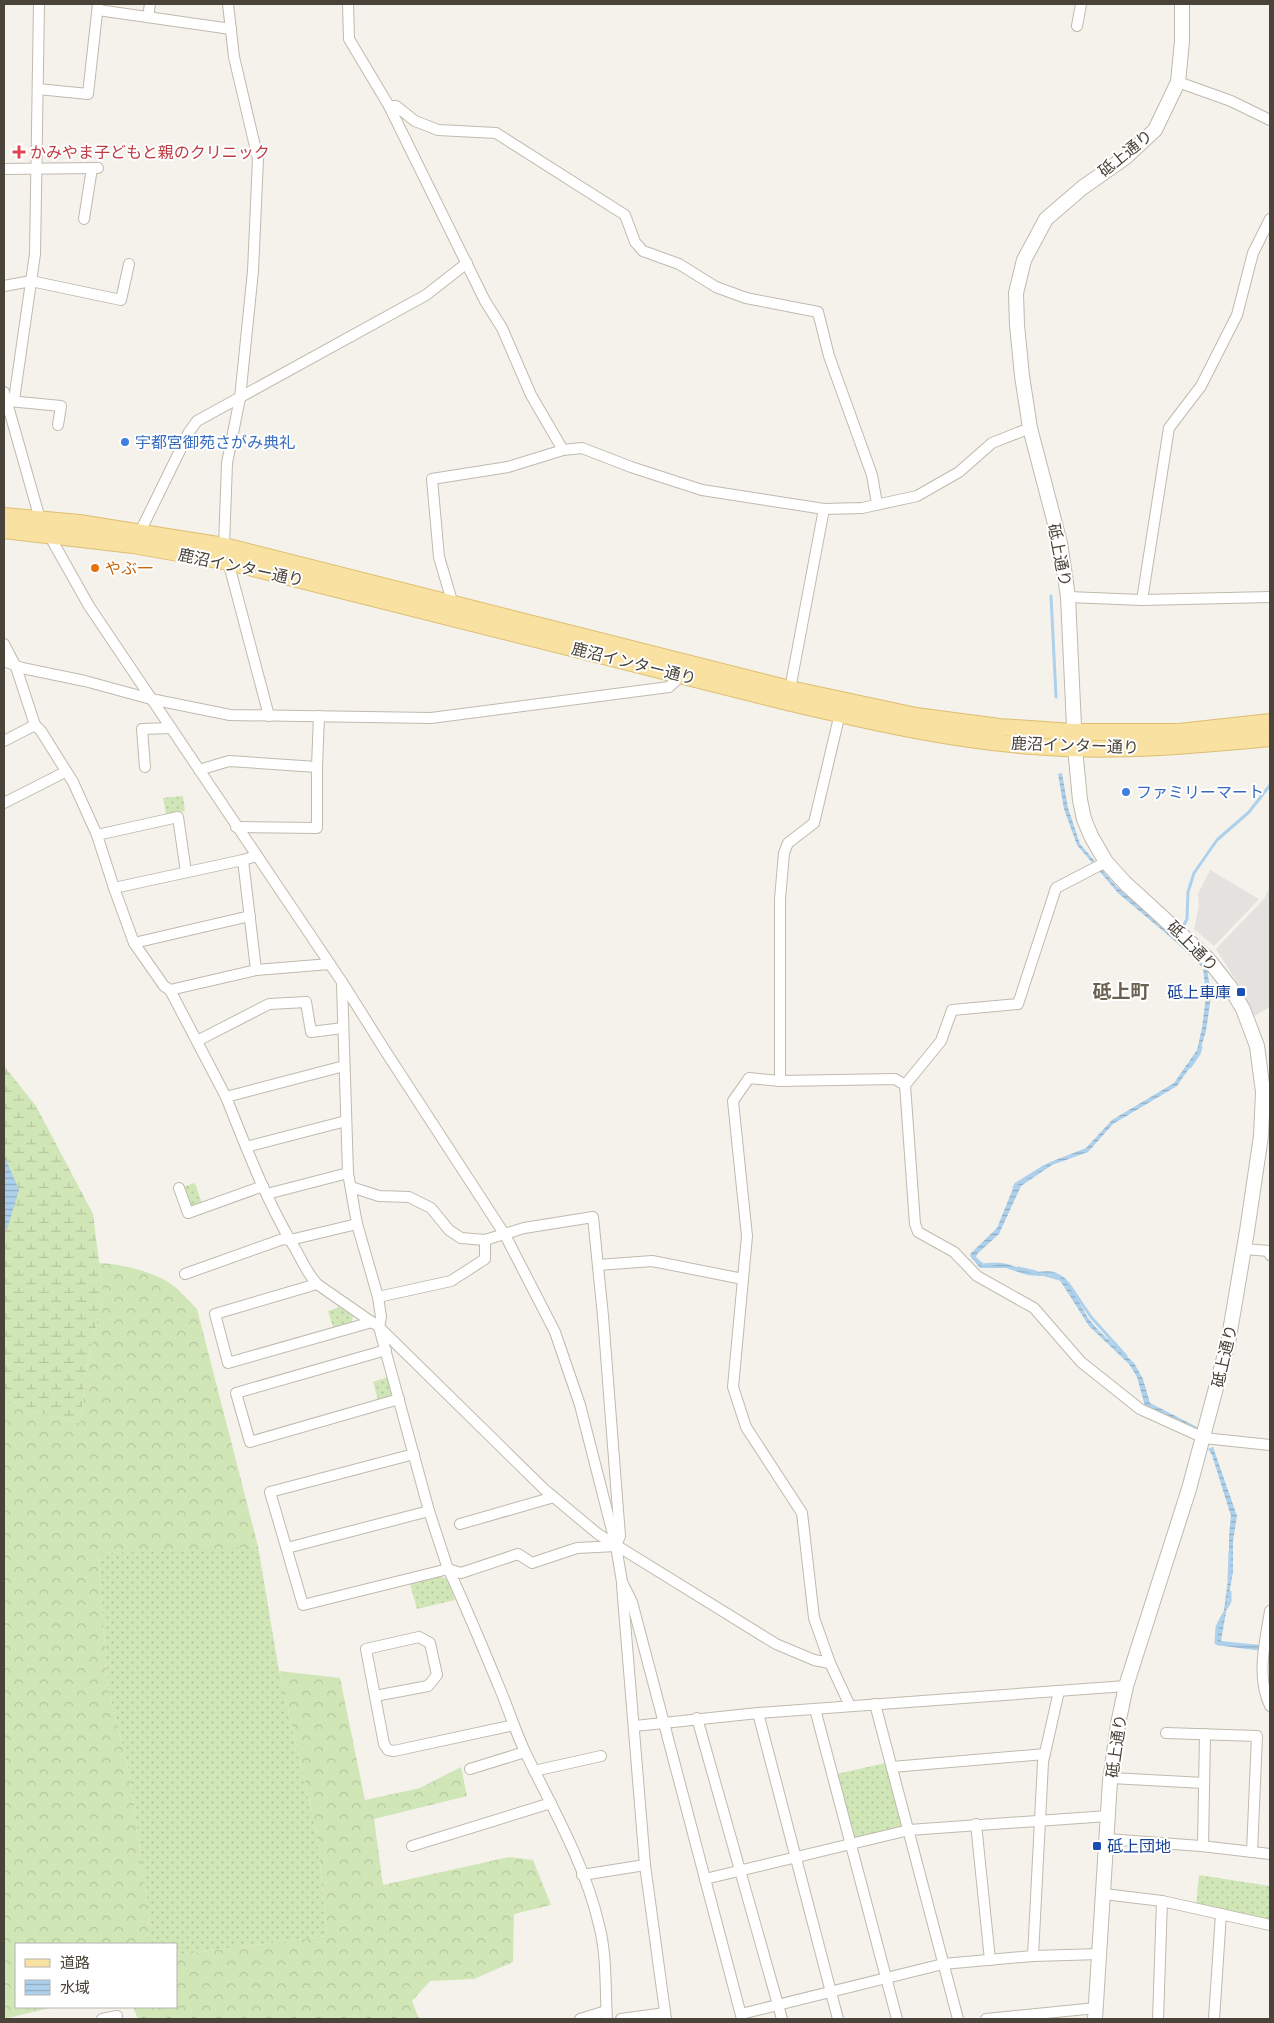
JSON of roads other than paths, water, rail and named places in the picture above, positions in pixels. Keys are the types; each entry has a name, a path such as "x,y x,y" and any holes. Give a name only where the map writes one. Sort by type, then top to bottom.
{"main road":[{"name":"鹿沼インター通り","path":"4,516 140,532 224,546 454,611"},
{"name":"鹿沼インター通り","path":"4,530 133,545 229,562 454,611 963,738 1048,747 1074,740 1179,732 1270,722"},
{"name":"鹿沼インター通り","path":"685,668 790,689 841,708"},
{"name":"鹿沼インター通り","path":"1074,740 1180,747 1270,738"}],"street":[{"path":"39,4 38,170 35,254 7,399 40,519 88,606 342,982 506,1235 555,1332 580,1405 616,1546 622,1582 622,1602 635,1726 645,1865 666,2016 621,2019"},
{"path":"148,17 150,4"},
{"path":"228,4 234,56 258,159 253,271 240,398 227,463 224,546 269,716"},
{"path":"348,4 349,39 389,106 485,302 502,328 531,395 563,450"},
{"path":"1078,26 1081,4"},
{"name":"砥上通り","path":"1096,2014 1108,1816 1118,1724 1126,1686 1204,1438 1228,1343 1266,1136 1260,1063 1249,1022 1238,998 1208,958 1125,883 1106,862 1091,836 1084,819 1080,800 1074,740 1068,597 1060,543 1030,428 1022,376 1016,293 1024,260 1046,219 1082,188 1126,157 1155,130 1178,82 1182,41 1182,4"},
{"path":"38,89 88,94 98,7 148,17 231,29"},
{"path":"1178,82 1231,101 1270,120"},
{"path":"389,106 396,106 415,120 438,130 496,133 625,216 635,242 643,251 678,264 716,287 746,298 818,312 829,356 872,475 877,504"},
{"path":"4,169 95,168 84,220"},
{"path":"1142,600 1169,428 1201,386 1237,315 1253,253 1270,219"},
{"path":"140,532 189,432 197,421 426,295 467,263"},
{"path":"4,286 31,281 121,300 129,264"},
{"path":"7,399 61,406 58,425"},
{"path":"454,611 439,557 432,479 508,467 563,450 582,448 631,467 702,490 824,509 862,508 917,496 959,472 992,443 1030,428"},
{"path":"790,689 824,509"},
{"path":"1068,597 1142,600 1270,597"},
{"path":"4,644 14,665 35,725 41,731 72,782 97,835 134,943 164,986 170,990 226,1097 283,1230 303,1266 317,1284 376,1324 554,1497 616,1546 776,1644 814,1660 830,1663"},
{"path":"4,661 151,699 230,715 431,718 668,687 685,668"},
{"path":"780,1081 780,900 784,854 788,843 814,823 841,708"},
{"path":"236,827 317,828 319,716"},
{"path":"4,741 35,725"},
{"path":"145,766 142,729 171,728"},
{"path":"199,770 229,761 317,768"},
{"path":"4,803 65,772"},
{"path":"97,835 178,816 186,872"},
{"path":"114,888 256,856"},
{"path":"242,860 256,970"},
{"path":"1106,862 1056,888 1018,1004 952,1010 941,1041 905,1085 915,1224 918,1232 954,1252 978,1276 1034,1308 1081,1362 1140,1409 1204,1438 1270,1446"},
{"path":"134,943 250,916"},
{"path":"170,990 256,970 330,964"},
{"path":"317,1284 215,1314 228,1363 376,1324 381,1317 378,1298 357,1224 348,1173 347,1093 344,1066 342,982"},
{"path":"197,1041 268,1004 306,1002 311,1032 343,1028"},
{"path":"226,1097 344,1066"},
{"path":"850,1706 830,1663 814,1618 802,1513 746,1427 733,1387 747,1236 733,1101 749,1078 780,1081 895,1080 905,1085"},
{"path":"246,1147 346,1121"},
{"path":"179,1188 188,1213 265,1190 348,1173"},
{"path":"351,1187 379,1196 409,1197 431,1208 448,1230 461,1238 485,1240 524,1228 593,1217 620,1536 616,1546"},
{"path":"185,1274 283,1239 290,1240 357,1224"},
{"path":"378,1298 451,1280 485,1259 485,1240"},
{"path":"1244,1249 1270,1252"},
{"path":"598,1266 652,1261 743,1279"},
{"path":"376,1324 386,1350 429,1511 448,1569 525,1752 551,1803 582,1875 600,1925 607,2015 580,2019"},
{"path":"386,1350 236,1393 250,1442 399,1399"},
{"path":"414,1454 270,1492 303,1605 448,1569 461,1573 518,1554 532,1564 577,1548 616,1546"},
{"path":"460,1524 554,1497"},
{"path":"287,1548 429,1511"},
{"path":"622,1582 632,1602 741,2017 778,2004 943,1964 1033,1956 1100,1954"},
{"path":"1270,1611 1261,1666 1266,1696 1270,1706"},
{"path":"375,1696 428,1686 433,1682 437,1675 430,1643 419,1637 366,1649 384,1744 388,1750 394,1752 514,1724"},
{"path":"635,1726 758,1713 1126,1686"},
{"path":"1033,1956 1045,1754 1059,1691"},
{"path":"875,1704 958,2019"},
{"path":"815,1709 897,2019"},
{"path":"758,1713 794,1857 838,2019"},
{"path":"697,1718 782,2019"},
{"path":"1166,1733 1257,1736 1252,1852"},
{"path":"1203,1846 1205,1734"},
{"path":"470,1769 525,1752"},
{"path":"892,1767 1045,1754"},
{"path":"534,1771 601,1756"},
{"path":"1111,1778 1204,1783"},
{"path":"412,1846 551,1803"},
{"path":"705,1879 850,1842 909,1830 1040,1819 1108,1816"},
{"path":"976,1824 990,1960"},
{"path":"1107,1839 1203,1846 1270,1854"},
{"path":"582,1875 645,1865"},
{"path":"1104,1894 1162,1901 1270,1925"},
{"path":"1158,2019 1162,1901"},
{"path":"1214,2019 1221,1914"},
{"path":"102,2019 116,2014"},
{"path":"986,2019 1096,2014"}],"water":[{"path":"1062,773 1068,808 1080,844 1117,887 1207,968 1211,996 1206,1031 1199,1054 1177,1086 1113,1124 1088,1152 1052,1165 1021,1186 999,1234 976,1257 982,1264 1002,1263 1031,1271 1051,1271 1061,1275 1067,1280 1088,1318 1099,1331 1134,1363 1143,1379 1150,1403 1197,1427 1195,1430 1145,1406 1137,1377 1129,1364 1089,1326 1056,1277 1049,1274 1040,1276 1027,1275 1006,1268 980,1268 970,1256 997,1228 1014,1186 1048,1163 1086,1148 1112,1120 1174,1083 1197,1050 1202,1028 1206,996 1203,968 1176,942 1118,893 1077,845 1064,809 1058,774"},
{"path":"4,1155 19,1190 7,1229 4,1224"},
{"path":"1213,1447 1237,1516 1233,1541 1233,1572 1221,1641 1270,1646 1270,1652 1216,1645 1218,1627 1224,1610 1229,1572 1231,1516 1212,1455 1208,1449"}],"waterway":[{"path":"1051,596 1056,697"},
{"path":"1182,929 1187,919 1188,892 1194,873 1217,840 1249,812 1270,785"},
{"path":"1190,1067 1199,1054 1201,1047"},
{"path":"1014,1188 1016,1184 1045,1166"},
{"path":"975,1259 983,1265 995,1264"},
{"path":"1018,1268 1036,1272"},
{"path":"1042,1274 1060,1279"},
{"path":"1068,1283 1091,1317 1126,1356"},
{"path":"1229,1580 1230,1552"},
{"path":"1227,1607 1230,1601 1230,1592"},
{"path":"1220,1644 1216,1643 1217,1627 1223,1615"}],"place":[{"name":"かみやま子どもと親のクリニック","path":"19,152"},
{"name":"宇都宮御苑さがみ典礼","path":"125,442"},
{"name":"やぶ一","path":"95,568"},
{"name":"ファミリーマート","path":"1126,792"},
{"name":"砥上車庫","path":"1241,992"},
{"name":"砥上団地","path":"1097,1846"}],"district":[{"name":"砥上町","path":"1121,991"}]}
